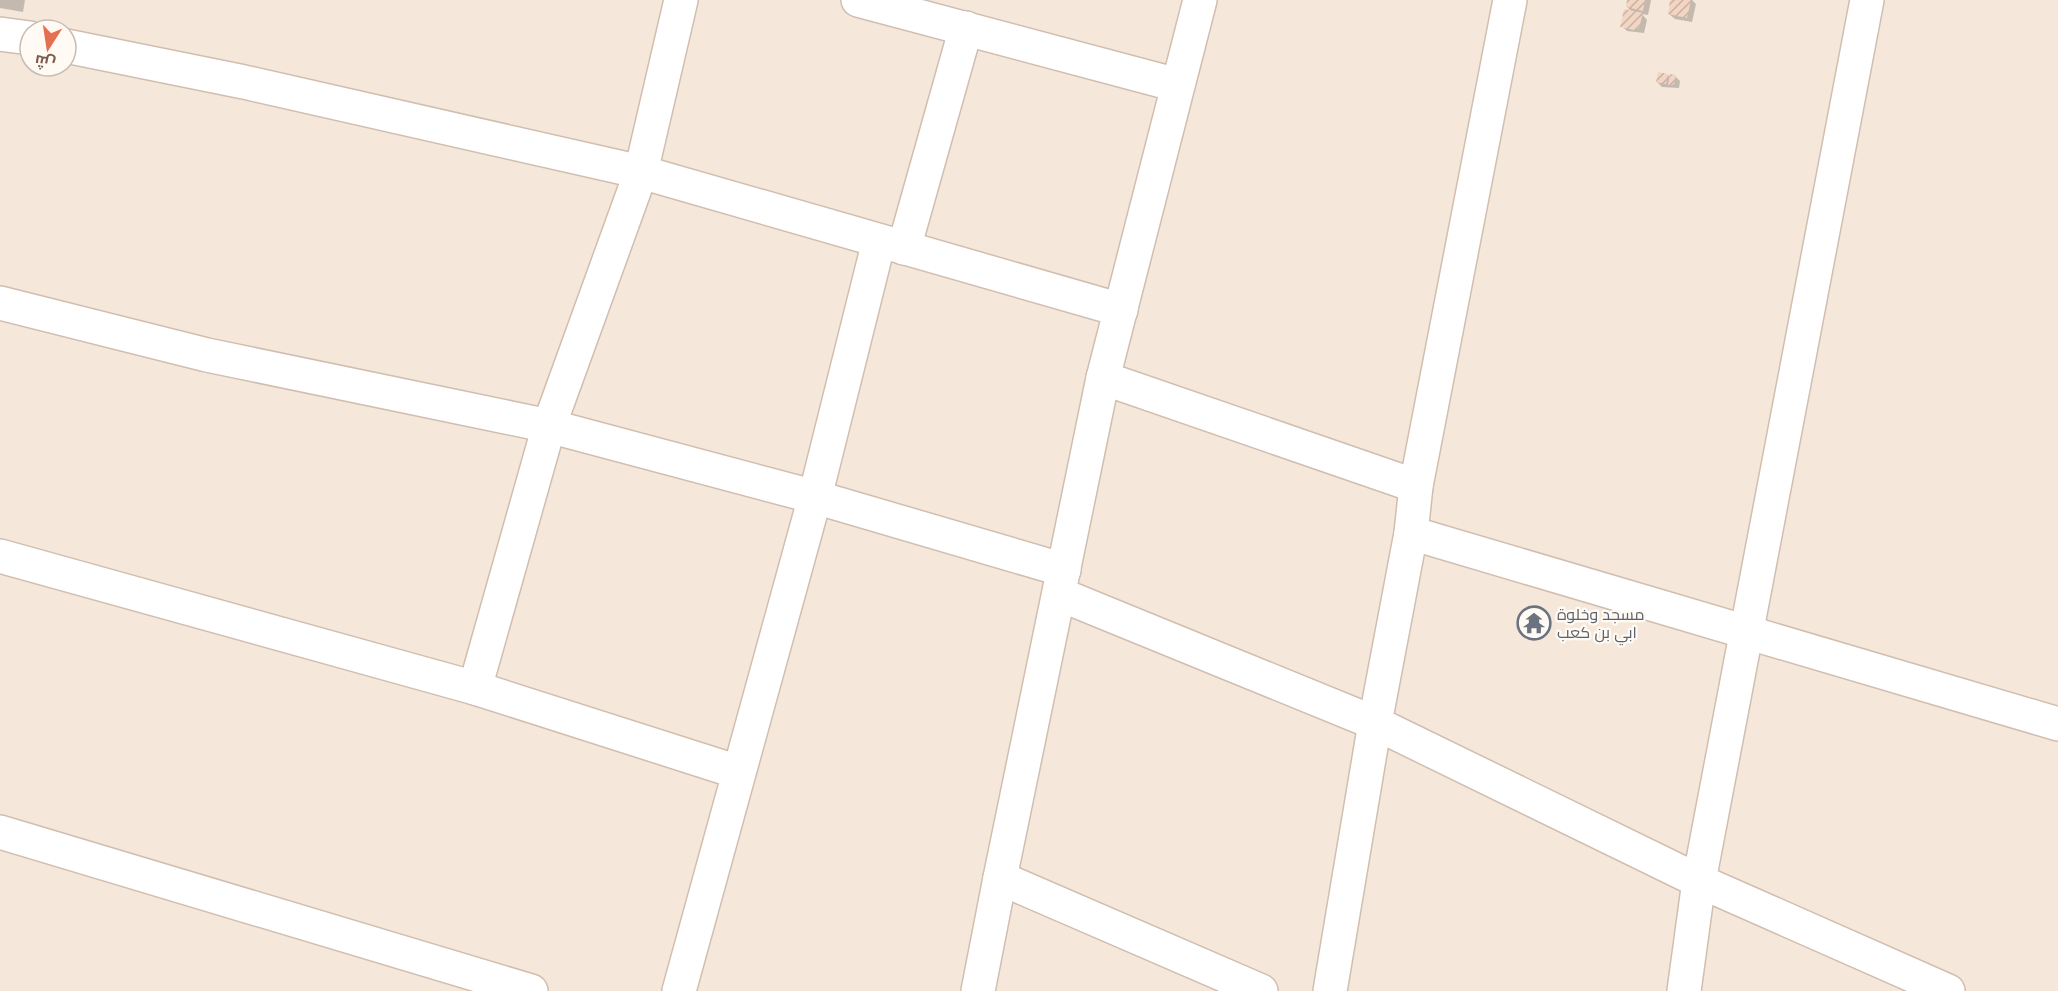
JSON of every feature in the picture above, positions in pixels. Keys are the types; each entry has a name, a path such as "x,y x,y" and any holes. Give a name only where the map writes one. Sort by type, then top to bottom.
{"street":[{"path":"475,688 549,426 641,172 681,0"},
{"path":"858,0 1177,85"},
{"path":"978,991 1103,378 1200,0"},
{"path":"1330,991 1375,723 1411,533 1416,486 1510,0"},
{"path":"1684,991 1699,881 1867,0"},
{"path":"679,991 815,497 892,245 966,28"},
{"path":"0,34 18,36"},
{"path":"78,48 244,82 641,172 1121,310"},
{"path":"0,303 207,355 549,426 815,497 1061,582 1375,723 1699,881 1948,991"},
{"path":"1103,378 1416,486"},
{"path":"1411,533 2058,724"},
{"path":"0,556 475,688 738,772"},
{"path":"0,832 531,991"},
{"path":"1000,878 1261,991"}],"shaded area":[{"path":"0,0 2058,0 2058,991 0,991"}],"building":[{"path":"1627,0 1645,0 1643,11 1626,7"},
{"path":"1670,0 1691,0 1687,18 1668,14"},
{"path":"1624,9 1643,13 1639,28 1634,30 1620,27"},
{"path":"1658,72 1668,74 1666,84 1656,82"},
{"path":"1670,74 1676,75 1674,84 1668,85"}],"place":[{"name":"مسجد وخلوة ابي بن كعب","path":"1534,623"}]}
